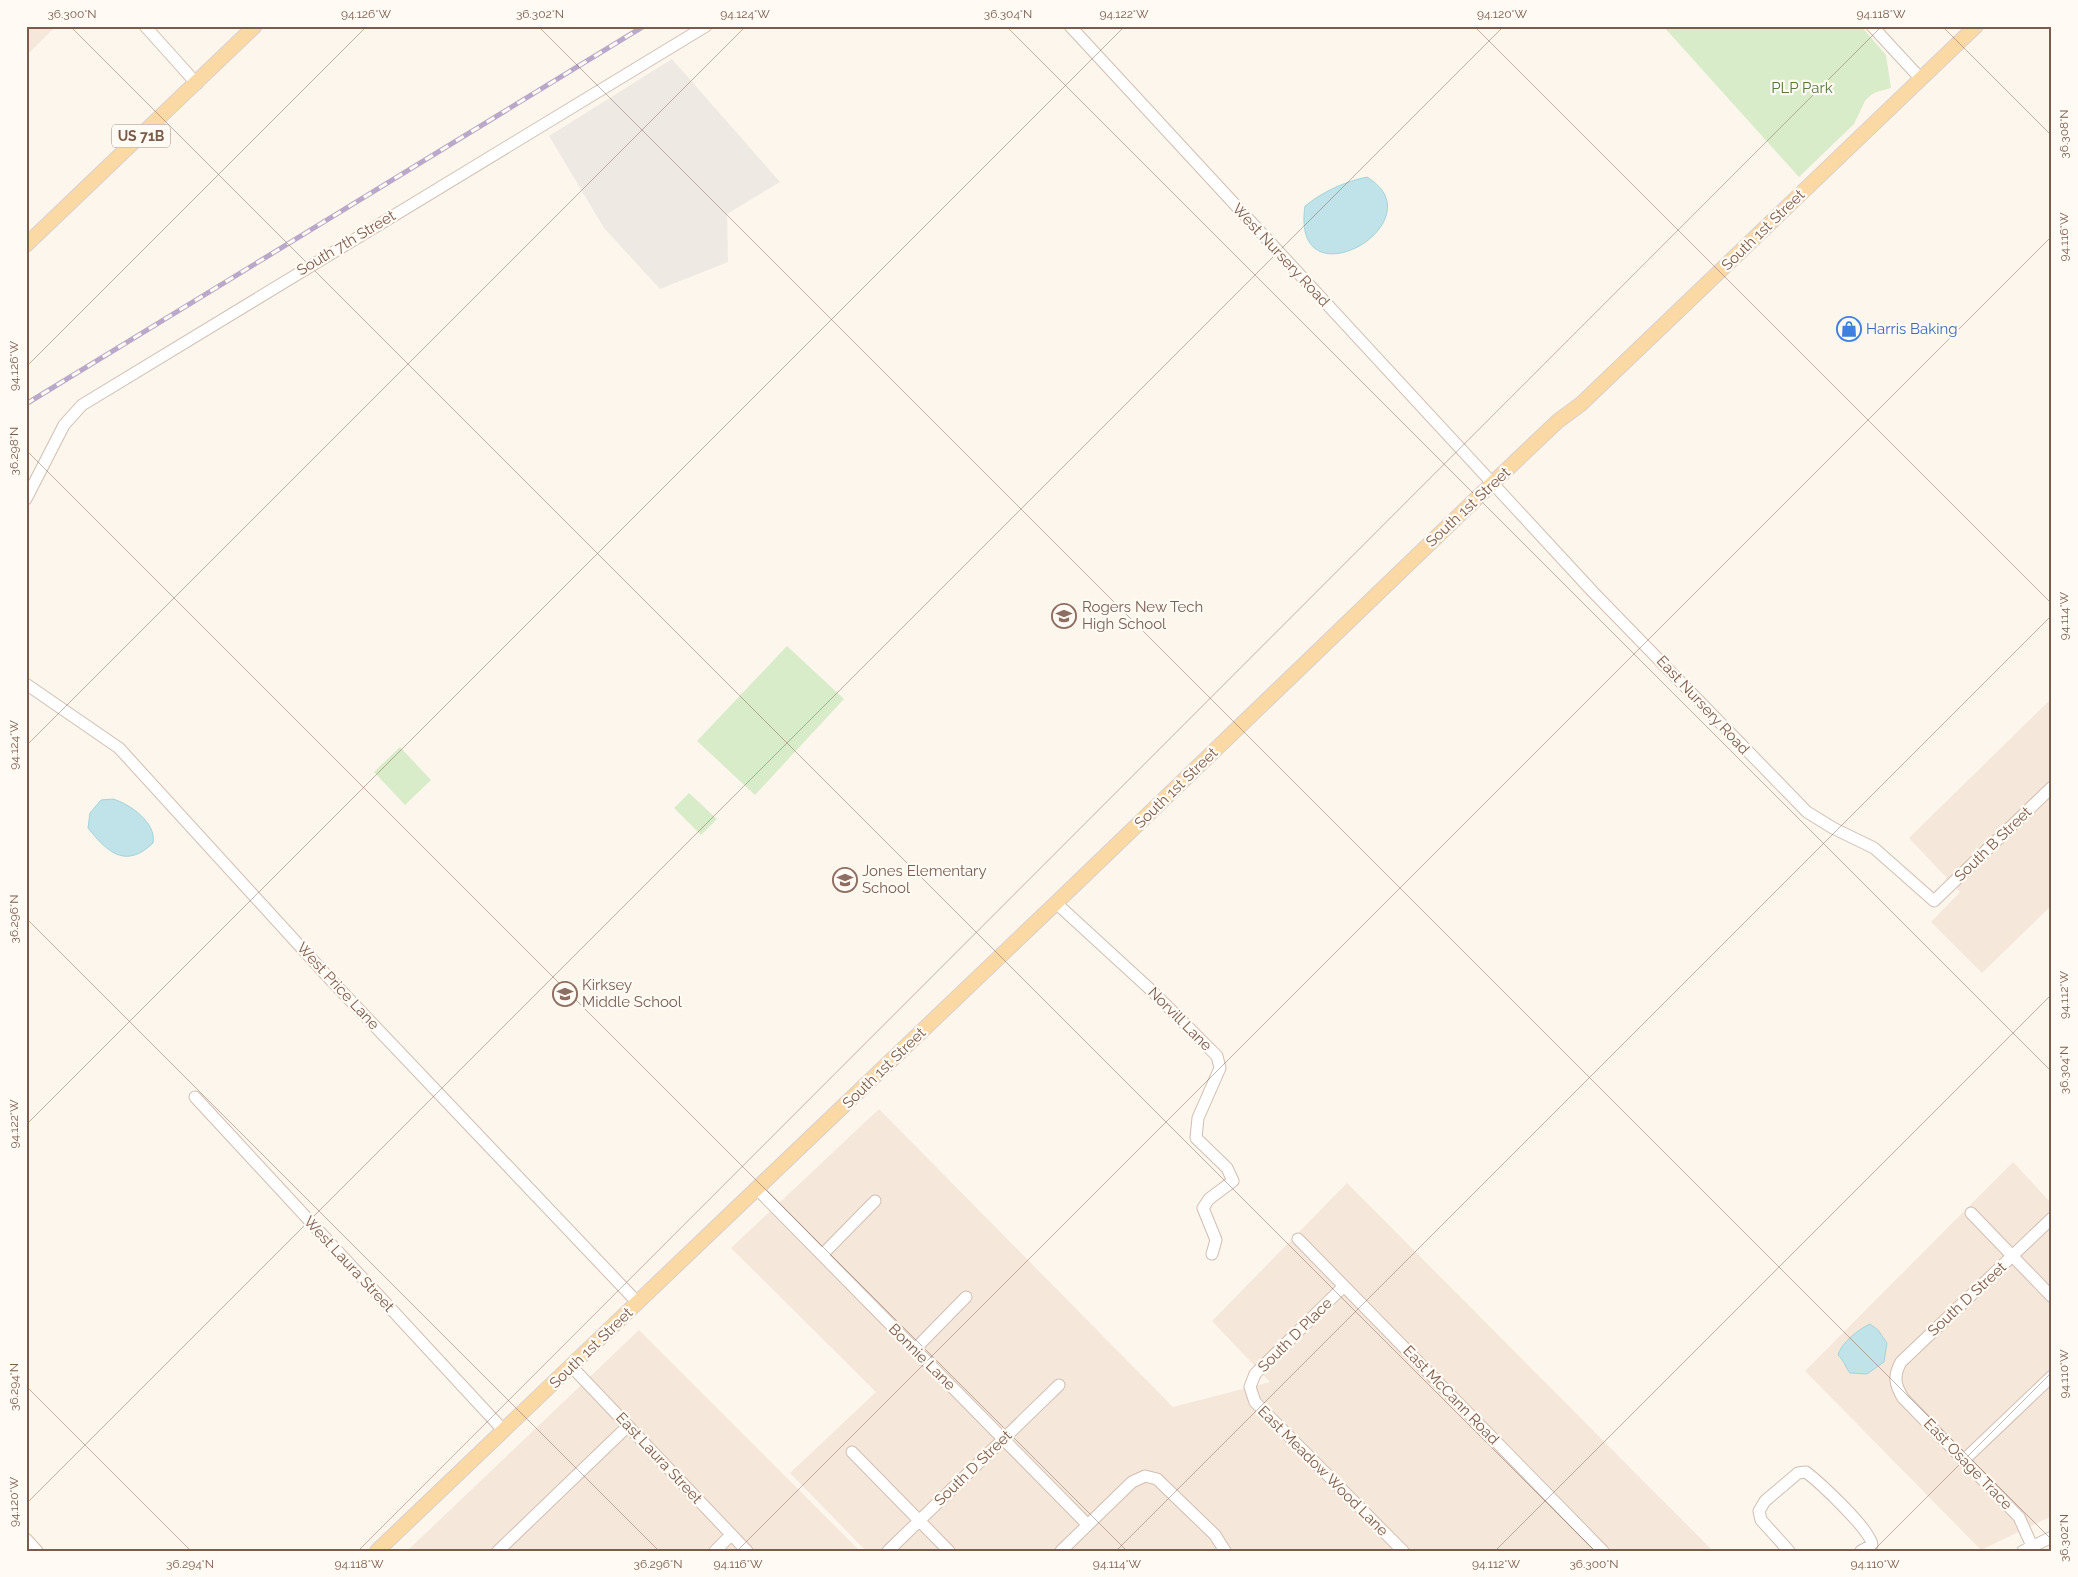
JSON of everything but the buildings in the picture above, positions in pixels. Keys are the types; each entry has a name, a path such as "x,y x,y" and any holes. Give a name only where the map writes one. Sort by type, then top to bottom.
{"main road":[{"name":"US 71B","path":"26,245 197,84 255,26"},
{"name":"South 1st Street","path":"377,1551 1494,482 1558,421 1582,404 1976,26"}],"street":[{"path":"145,26 197,84"},
{"name":"South 7th Street","path":"26,499 64,425 82,405 706,26"},
{"name":"West Nursery Road","path":"1070,26 1352,332 1494,482"},
{"path":"1872,26 1921,79"},
{"name":"East Nursery Road","path":"1494,482 1593,592 1807,812 1833,828 1874,848 1934,901"},
{"name":"West Price Lane","path":"26,684 119,748 336,985 638,1303"},
{"name":"South B Street","path":"1934,901 2052,787"},
{"name":"Norvill Lane","path":"1056,903 1152,991 1217,1056 1220,1068 1198,1118 1196,1138 1227,1168 1233,1181 1209,1199 1202,1208 1216,1240 1212,1254"},
{"name":"West Laura Street","path":"195,1097 504,1431"},
{"name":"Bonnie Lane","path":"757,1189 1087,1524"},
{"path":"822,1255 875,1201"},
{"path":"1971,1213 2052,1297"},
{"name":"South D Street","path":"1896,1386 1895,1372 1901,1362 2052,1218"},
{"name":"East McCann Road","path":"1298,1239 1603,1551"},
{"name":"South D Place","path":"1250,1387 1255,1374 1344,1286"},
{"path":"915,1350 966,1297"},
{"name":"East Laura Street","path":"572,1366 747,1551"},
{"path":"1965,1460 2052,1376"},
{"name":"South D Street","path":"888,1551 1059,1385"},
{"name":"East Osage Trace","path":"1896,1386 1904,1398 2019,1517 2028,1549"},
{"name":"East Meadow Wood Lane","path":"1250,1387 1255,1402 1403,1551"},
{"path":"498,1551 628,1426"},
{"path":"852,1452 949,1551"},
{"path":"1789,1551 1761,1520 1759,1511 1765,1502 1798,1473 1806,1472 1817,1480 1872,1540 1872,1545 1861,1551"},
{"path":"1061,1551 1132,1482 1145,1476 1157,1479 1215,1535 1225,1550"},
{"path":"715,1551 731,1535"},
{"path":"2028,1549 2052,1537"},
{"path":"26,1539 37,1551"}],"shaded area":[{"path":"26,26 56,26 26,56"},
{"path":"672,59 780,182 727,214 728,262 660,289 604,228 549,136"},
{"path":"2052,698 2052,905 1982,973 1931,922 1960,892 1909,838"},
{"path":"879,1109 1173,1407 1270,1382 1212,1321 1347,1183 1713,1551 866,1551 790,1473 876,1392 731,1248"},
{"path":"2013,1162 2052,1204 2052,1516 1981,1550 1805,1371"},
{"path":"639,1330 860,1551 407,1551"}],"green space":[{"name":"PLP Park","path":"1663,26 1861,26 1886,55 1891,88 1871,95 1865,101 1854,124 1799,177"},
{"path":"787,646 844,699 755,795 697,741"},
{"path":"400,747 431,780 405,805 374,772"},
{"path":"689,793 717,819 701,835 674,808"}],"water":[{"path":"1367,177 1385,195 1386,215 1376,233 1358,247 1338,254 1319,251 1306,236 1305,206 1335,188"},
{"path":"113,799 127,805 141,815 151,828 153,843 143,851 134,855 118,855 103,845 88,828 90,813 101,800"},
{"path":"1870,1324 1878,1330 1887,1343 1884,1362 1867,1374 1850,1373 1838,1355 1840,1350 1851,1337"}],"railway":[{"path":"26,404 644,26"}],"place":[{"name":"Harris Baking","path":"1849,329"},
{"name":"Rogers New Tech High School","path":"1064,616"},
{"name":"Jones Elementary School","path":"845,880"},
{"name":"Kirksey Middle School","path":"565,994"}]}
